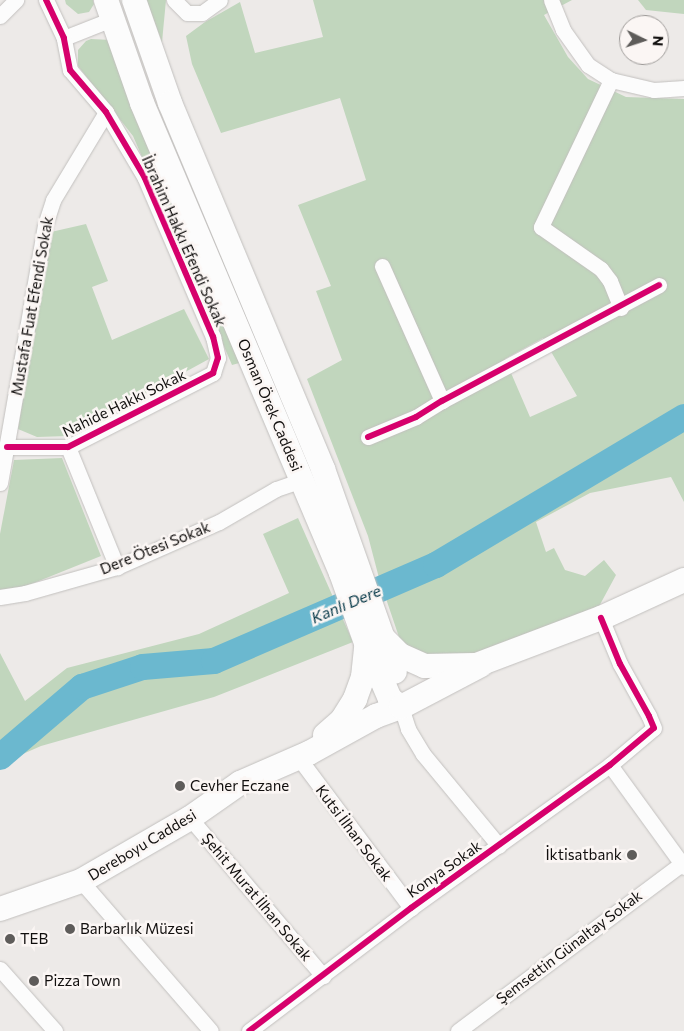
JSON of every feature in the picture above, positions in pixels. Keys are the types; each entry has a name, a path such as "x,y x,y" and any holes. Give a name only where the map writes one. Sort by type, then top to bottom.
{"main road":[{"name":"Osman Örek Caddesi","path":"134,0 170,103 323,469 348,569 398,700"},
{"name":"Osman Örek Caddesi","path":"109,10 142,103 302,480 348,569"},
{"name":"Dereboyu Caddesi","path":"276,766 301,746 398,700 601,618 684,580"},
{"path":"325,735 342,720 355,699 363,677 371,632 400,655 425,666 481,665"},
{"name":"Dereboyu Caddesi","path":"0,909 81,881 190,818 240,783 298,757 376,716 398,700"}],"street":[{"path":"0,16 16,0"},
{"name":"İbrahim Hakkı Efendi Sokak","path":"46,0 64,38 70,70 106,112 145,178 214,337"},
{"path":"174,0 187,13 202,13 220,0"},
{"path":"551,0 563,30 588,65 611,80 654,90 684,88"},
{"path":"64,38 109,10"},
{"path":"611,80 541,227 601,269 610,281 621,308"},
{"name":"Mustafa Fuat Efendi Sokak","path":"0,483 45,225 53,200 106,112"},
{"path":"382,266 442,400"},
{"path":"368,437 416,417 442,400 660,286"},
{"name":"Nahide Hakkı Sokak","path":"7,448 68,447 213,373 218,358 214,337"},
{"path":"68,447 117,567"},
{"name":"Dere Ötesi Sokak","path":"0,596 25,593 117,567 219,522 276,489 302,480"},
{"name":"Konya Sokak","path":"249,1031 411,908 610,765 654,728 620,664 601,618"},
{"path":"398,700 408,729 423,754 499,846"},
{"name":"Kutsi İlhan Sokak","path":"298,757 411,908"},
{"path":"610,765 682,866"},
{"name":"Şehit Murat İlhan Sokak","path":"190,818 323,976"},
{"name":"Şemsettin Günaltay Sokak","path":"458,1031 682,866"},
{"path":"81,881 211,1031"},
{"path":"0,969 55,1031"}],"green space":[{"path":"65,0 93,0 94,4 89,12 78,14 66,4"},
{"path":"146,0 166,0 162,42"},
{"path":"313,0 572,0 544,15 568,57 588,79 626,97 684,99 684,502 671,477 590,493 536,522 546,552 554,548 565,570 585,576 604,560 616,575 596,612 459,664 429,658 406,647 400,640 379,578 368,536 307,379 342,360 316,291 331,286 298,205 366,180 340,98 221,133 192,64 186,36 205,22 240,2 255,53 323,37","holes":["543,338 577,396 530,417 505,359"]},
{"path":"638,0 684,0 684,14 646,10"},
{"path":"91,39 111,40 243,362 232,365 133,136 78,66 78,50 86,41"},
{"path":"86,224 108,281 92,287 112,340 184,309 209,359 68,436 37,437 18,429 51,232"},
{"path":"62,458 101,556 9,593 0,590 0,534 14,460"},
{"path":"298,518 353,642 214,697 41,746 0,764 0,653 25,701 67,668 199,634 289,593 263,534"}],"waterway":[{"name":"Kanlı Dere","path":"0,757 82,687 143,667 214,661 436,565 684,417"}],"cycle path":[{"path":"7,447 68,447 213,373 218,358 213,337 145,178 106,112 70,70 64,38 46,0"},
{"path":"368,437 416,417 442,401 659,285"},
{"path":"249,1031 411,908 610,765 654,728 620,664 601,618"}],"place":[{"name":"Cevher Eczane","path":"180,786"},
{"name":"İktisatbank","path":"632,855"},
{"name":"Barbarlık Müzesi","path":"70,929"},
{"name":"TEB","path":"10,939"},
{"name":"Pizza Town","path":"34,981"}]}
